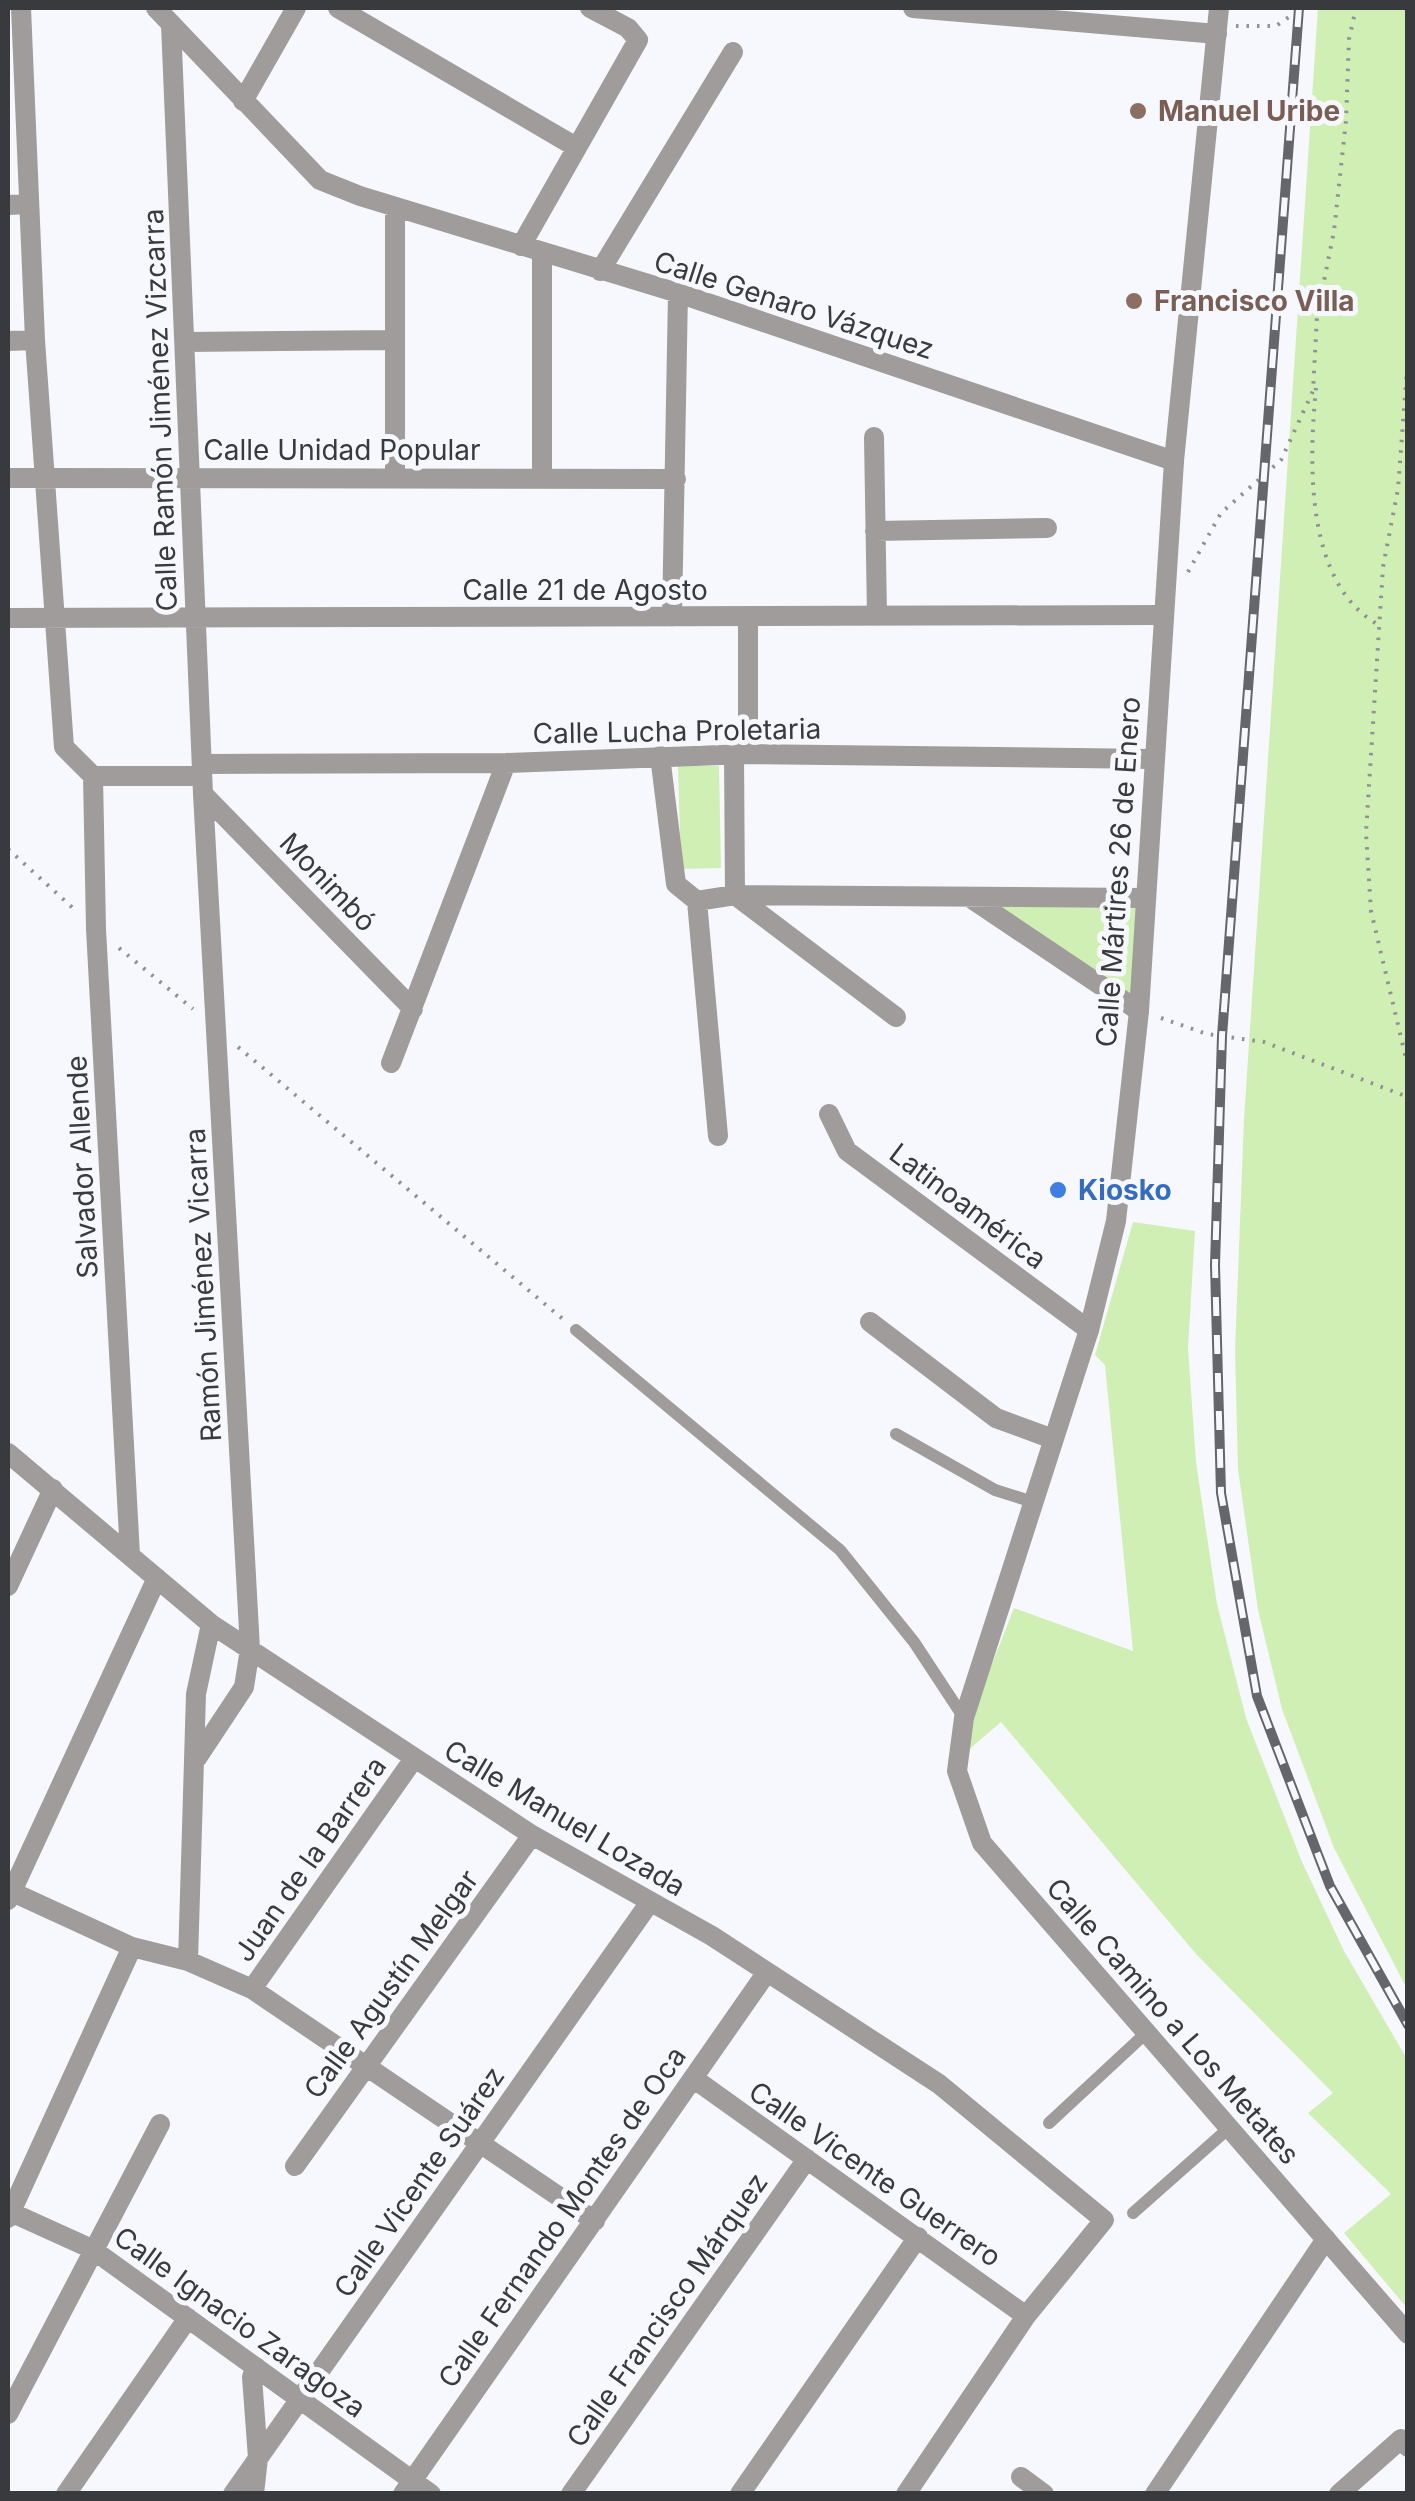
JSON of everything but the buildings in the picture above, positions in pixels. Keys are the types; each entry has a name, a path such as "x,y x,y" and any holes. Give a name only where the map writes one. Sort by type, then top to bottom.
{"street":[{"path":"22,8 18,204 35,340 64,747 93,776"},
{"path":"156,8 242,101 296,8"},
{"path":"338,8 576,147"},
{"path":"542,478 532,249 576,147 638,40 628,28 590,8"},
{"path":"912,8 1068,14 1218,34"},
{"name":"Calle Mártires 26 de Enero","path":"964,1718 1089,1330 1116,1222 1140,1012 1152,759 1174,461 1219,8"},
{"name":"Calle Ramón Jiménez Vizcarra","path":"170,24 203,778"},
{"path":"600,271 732,52"},
{"name":"Calle Genaro Vázquez","path":"242,101 320,180 395,207 678,293 1174,461"},
{"path":"395,207 395,478"},
{"path":"672,617 678,293"},
{"path":"8,341 35,340"},
{"path":"186,342 395,340"},
{"path":"874,437 877,615"},
{"name":"Calle Unidad Popular","path":"8,478 676,480"},
{"path":"876,531 1047,528"},
{"name":"Calle 21 de Agosto","path":"8,618 1162,615"},
{"path":"735,895 748,616"},
{"path":"660,756 676,884 696,900 735,895 1144,898"},
{"name":"Calle Lucha Proletaria","path":"93,776 203,778 660,756 1152,759"},
{"path":"391,1063 506,762"},
{"name":"Salvador Allende","path":"93,776 96,929 130,1555"},
{"name":"Monimbó","path":"203,778 413,1009"},
{"name":"Ramón Jiménez Vicarra","path":"196,1758 244,1688 250,1649 203,778"},
{"path":"735,895 896,1017"},
{"path":"967,896 1140,1012"},
{"path":"696,900 718,1136"},
{"name":"Latinoamérica","path":"829,1114 847,1150 1089,1330"},
{"path":"870,1322 996,1418 1053,1440"},
{"name":"Calle Manuel Lozada","path":"8,1452 210,1624 414,1760 767,1972 939,2084 1104,2220 1026,2316"},
{"path":"8,1586 53,1490"},
{"path":"158,1578 9,1894 132,1947 188,1961 252,1990 595,2222"},
{"path":"188,1961 196,1694 210,1624"},
{"name":"Calle Camino a Los Metates","path":"964,1718 956,1771 982,1844 1408,2334"},
{"name":"Juan de la Barrera","path":"252,1990 414,1760"},
{"name":"Calle Agustín Melgar","path":"295,2166 532,1834"},
{"name":"Calle Vicente Suárez","path":"232,2494 650,1902"},
{"path":"8,2214 132,1947"},
{"name":"Calle Fernando Montes de Oca","path":"407,2487 767,1972"},
{"name":"Calle Vicente Guerrero","path":"693,2078 1026,2316"},
{"path":"8,2414 160,2124"},
{"name":"Calle Francisco Márquez","path":"572,2494 807,2159"},
{"name":"Calle Ignacio Zaragoza","path":"8,2214 92,2249 300,2398 407,2487 432,2494"},
{"path":"740,2494 918,2237"},
{"path":"1154,2494 1326,2239"},
{"path":"906,2494 1026,2316"},
{"path":"66,2494 188,2318"},
{"path":"254,2494 258,2458 252,2404 256,2367"},
{"path":"1340,2494 1404,2443"},
{"path":"1021,2477 1044,2494"}],"lane":[{"path":"576,1330 840,1550 914,1642 964,1718"},
{"path":"896,1434 994,1490 1032,1502"},
{"path":"1049,2124 1146,2033"},
{"path":"1134,2214 1229,2128"}],"path":[{"path":"1218,34 1231,27 1276,26 1302,8"},
{"path":"1356,8 1348,49 1346,121 1334,231 1317,316 1311,452 1323,549 1349,600 1362,616 1379,625"},
{"path":"1408,356 1398,488 1383,566 1366,833 1371,911 1408,1067"},
{"path":"1188,572 1221,513 1282,460 1300,427 1317,373"},
{"path":"8,848 96,929 576,1330"},
{"path":"1140,1012 1207,1034 1264,1042 1408,1097"}],"green space":[{"path":"1318,8 1408,8 1407,1989 1334,1848 1282,1709 1258,1610 1238,1469 1235,1351 1244,1119"},
{"path":"678,766 719,766 721,868 681,869"},
{"path":"967,896 1144,898 1139,1011"},
{"path":"1133,1222 1195,1231 1188,1348 1196,1462 1217,1604 1246,1718 1302,1862 1344,1951 1407,2059 1407,2308 1344,2233 1391,2194 1308,2113 1333,2093 1196,1954 1001,1722 966,1752 981,1692 1014,1608 1133,1651 1105,1365 1095,1355"}],"railway":[{"path":"1299,8 1222,1036 1215,1265 1221,1493 1257,1696 1330,1886 1408,2025"}],"place":[{"name":"Manuel Uribe","path":"1138,111"},
{"name":"Francisco Villa","path":"1134,301"},
{"name":"Kiosko","path":"1058,1190"}]}
